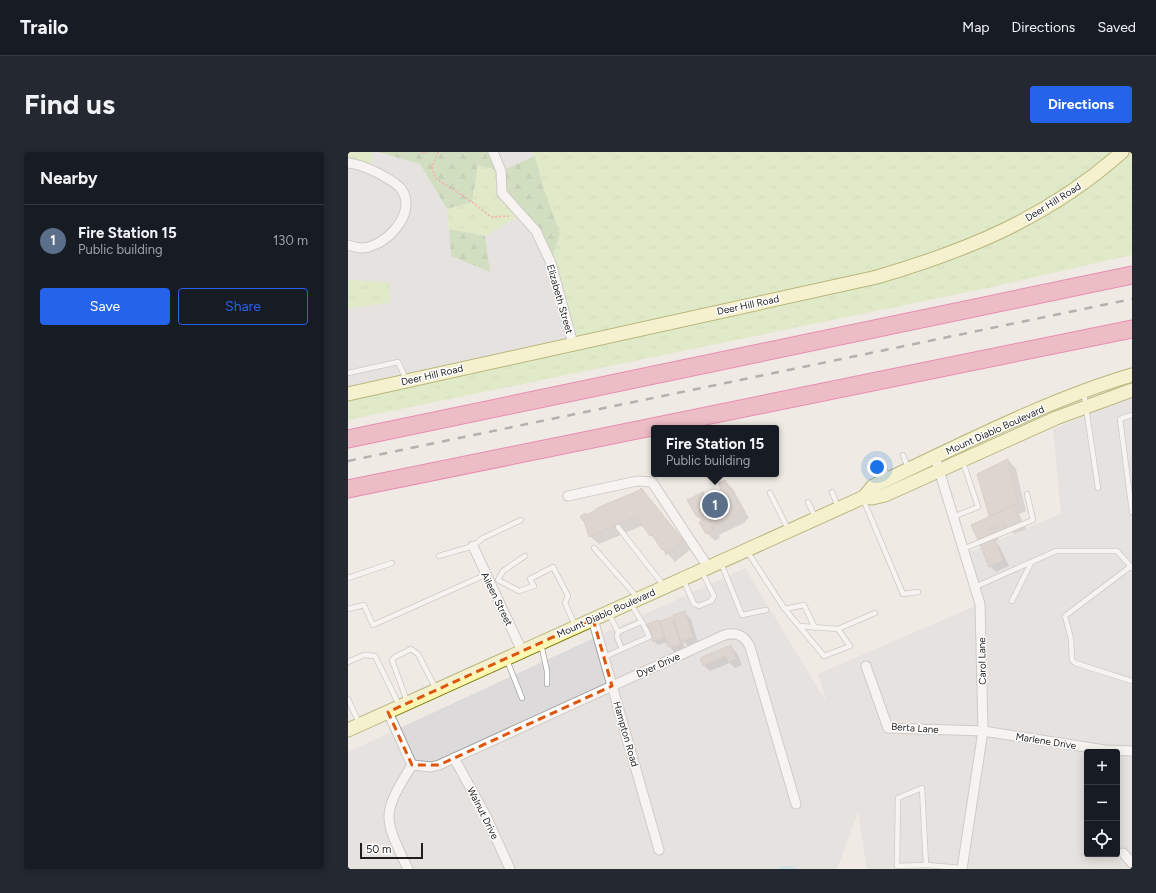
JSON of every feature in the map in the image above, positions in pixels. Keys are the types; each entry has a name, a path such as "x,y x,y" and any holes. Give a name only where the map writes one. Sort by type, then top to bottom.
{"highway":[{"path":"348,439 1132,275"},
{"path":"664,425 1128,331"},
{"path":"348,489 651,428"}],"main road":[{"name":"Deer Hill Road","path":"348,394 877,277 929,262 977,244 1046,208 1087,180 1122,152"},
{"name":"Mount Diablo Boulevard","path":"354,727 863,497 873,486 935,457 1084,392 1132,375"},
{"name":"Mount Diablo Boulevard","path":"863,497 872,498 885,495 1087,406 1132,390"}],"street":[{"name":"Elizabeth Street","path":"493,152 501,172 502,193 536,231 551,263 573,344"},
{"path":"348,163 372,170 394,182 402,191 406,202 405,211 398,225 389,235 364,248 348,245"},
{"name":"Carol Lane","path":"935,457 980,604 983,731 962,868"},
{"path":"568,496 637,481 652,482 705,569"},
{"name":"Aileen Street","path":"473,546 522,651"},
{"name":"Hampton Road","path":"593,619 659,850"},
{"name":"Dyer Drive","path":"412,765 431,767 454,758 722,636 734,634 744,638 750,647 796,804"},
{"name":"Berta Lane","path":"866,666 888,728 983,731"},
{"path":"388,712 412,765 396,791 388,813 394,839 408,869"},
{"name":"Marlene Drive","path":"983,731 1105,750 1132,751"},
{"name":"Walnut Drive","path":"454,758 476,797 510,869"},
{"path":"1123,853 1132,863"}],"lane":[{"path":"348,373 398,362 406,381"},
{"path":"1084,392 1098,488"},
{"path":"1132,415 1120,419 1132,512"},
{"path":"903,455 908,470"},
{"path":"953,517 978,507 963,460"},
{"path":"882,463 888,479"},
{"path":"832,492 839,508"},
{"path":"770,493 789,531"},
{"path":"963,549 1033,520 1027,494"},
{"path":"863,497 903,594 918,592"},
{"path":"808,502 816,518"},
{"path":"439,556 473,546 483,538 521,520"},
{"path":"618,527 664,587"},
{"path":"594,548 634,600 641,622 644,624 650,637 604,657"},
{"path":"746,550 785,609 824,656 850,646 838,629"},
{"path":"975,587 1056,551 1117,551 1131,568 1065,616 1071,638 1072,660 1075,664 1132,681"},
{"path":"525,556 503,571 498,580 519,591 534,586 530,579 553,567 568,596 565,603 576,627"},
{"path":"720,562 742,615 766,610"},
{"path":"1012,600 1031,562"},
{"path":"348,578 392,563"},
{"path":"683,578 694,604 699,606 711,600 714,596 705,569"},
{"path":"348,609 364,605 373,625 485,574"},
{"path":"785,609 804,605 815,628"},
{"path":"608,612 618,632 617,637 622,649"},
{"path":"799,626 838,629 875,613"},
{"path":"618,632 641,622"},
{"path":"540,643 547,671 546,684"},
{"path":"403,705 392,665 392,660 400,654 411,650 415,651 436,690"},
{"path":"348,662 364,655 375,656 403,705"},
{"path":"506,658 522,698"},
{"path":"348,699 354,727"},
{"path":"926,865 922,788 898,798 897,866 926,865 962,868"}],"path":[{"path":"422,152 423,154 428,152"},
{"path":"438,152 432,167 435,178 491,216 521,215"}],"highlighted area":[{"path":"593,619 612,686 439,765 412,765 388,712"}],"shaded area":[{"path":"372,152 420,163 447,209 451,256 489,271 485,236 521,215 551,263 573,344 348,394 348,308 390,303 389,282 348,280 348,163 371,170"},
{"path":"493,152 532,152 535,156 501,171"},
{"path":"1132,397 1132,869 867,869 858,812 837,869 348,869 348,752 745,568 827,703 818,674 980,604 965,554 1061,514 1053,429 1117,401"}],"green space":[{"path":"348,152 372,152 372,170 348,163"},
{"path":"377,152 493,152 501,171 478,165 472,202 447,209 420,164"},
{"path":"532,152 1132,152 1132,255 978,290 348,420 348,394 573,344 551,263 545,193"},
{"path":"535,156 545,193 560,233 551,263 536,231 502,193 501,171"},
{"path":"478,165 501,171 521,215 485,236 449,229 447,209 472,202"},
{"path":"449,229 485,236 490,272 451,256"},
{"path":"348,280 390,282 390,303 348,308"}],"building":[{"path":"1008,459 1018,503 989,516 977,474"},
{"path":"725,480 742,509 737,512 738,514 711,527 713,530 706,534 699,522 703,520 700,515 697,517 687,500 703,492 705,496 707,496 721,489 718,483"},
{"path":"641,488 683,540 666,555 663,549 662,550 652,535 650,536 636,516 589,537 584,521 580,516 586,513 587,515 597,508 640,490"},
{"path":"1013,506 1020,523 1007,529 1004,521 990,527 993,534 978,540 971,525"},
{"path":"994,539 1003,560 989,567 980,545"},
{"path":"685,611 693,637 681,641 673,615"},
{"path":"672,617 680,644 668,647 660,621"},
{"path":"659,620 664,638 653,642 647,624"},
{"path":"731,645 736,659 728,662 726,656 703,666 700,658"}],"waterway":[{"path":"779,869 784,867 795,869"}],"railway":[{"path":"348,461 1132,299"}],"place":[{"name":"Fire Station 15","path":"715,505"}]}
